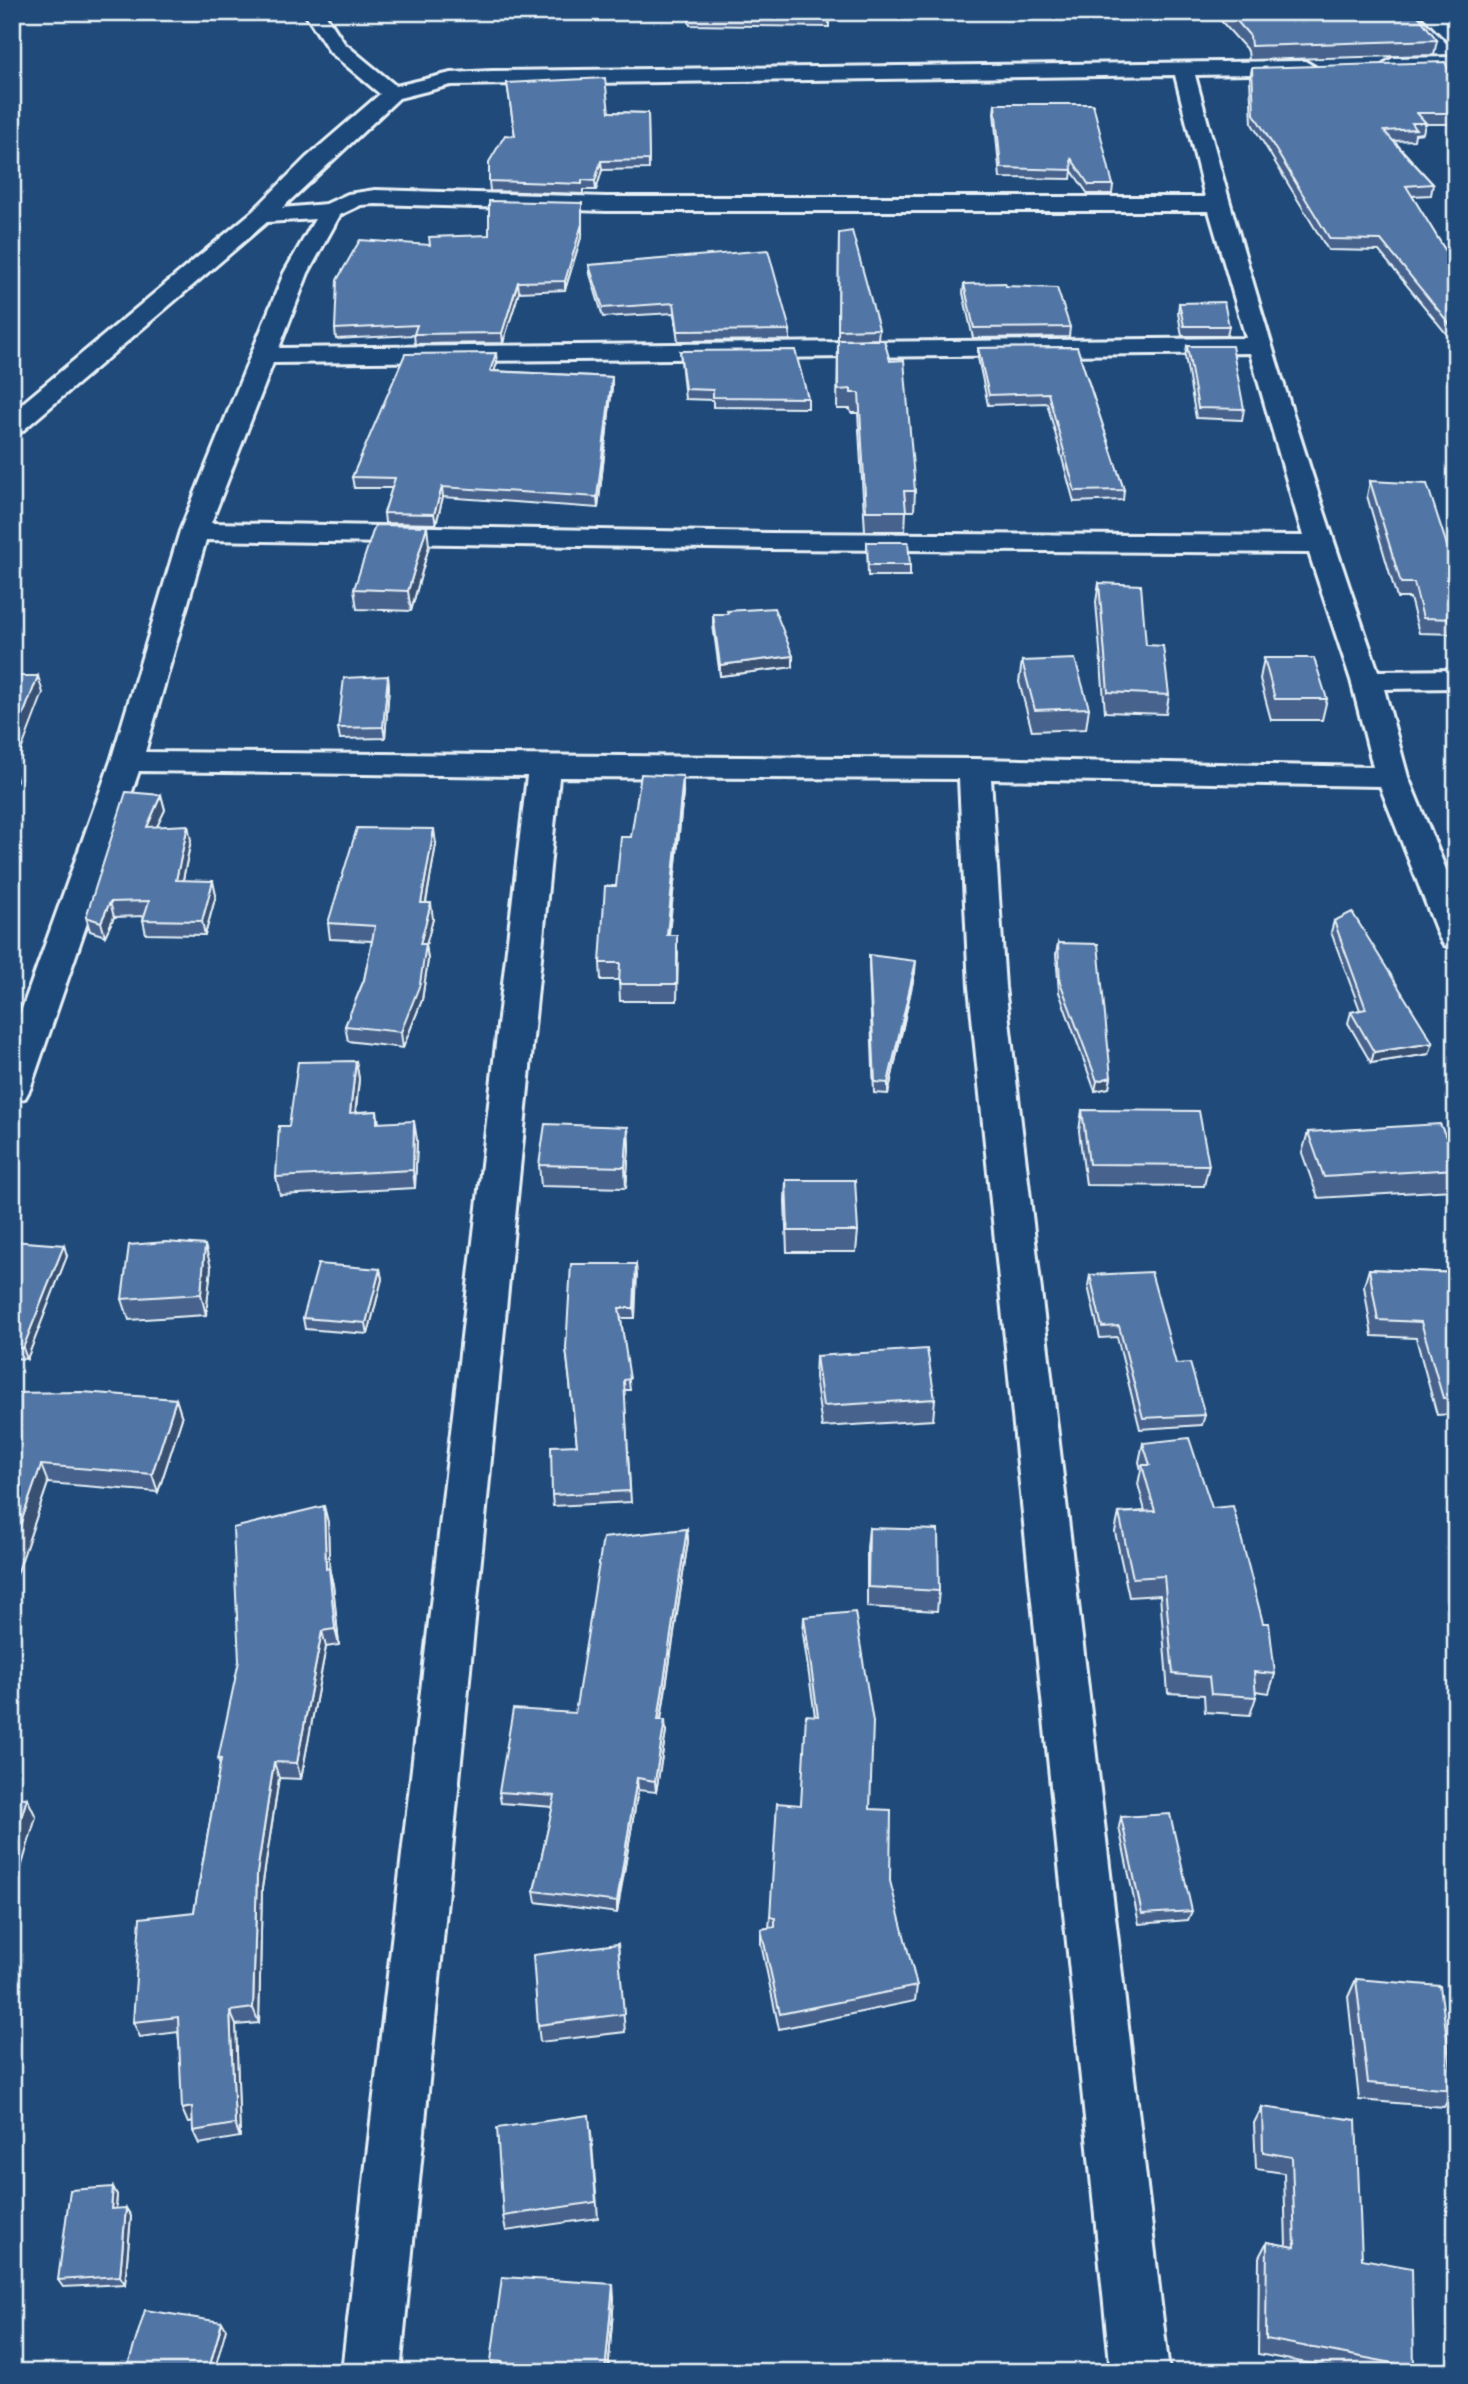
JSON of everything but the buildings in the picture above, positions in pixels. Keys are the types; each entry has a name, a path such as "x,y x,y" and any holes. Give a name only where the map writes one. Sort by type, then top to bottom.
{"street":[{"path":"314,12 325,35 341,52 392,93"},
{"path":"1429,12 1456,38"},
{"path":"1374,65 1456,63"},
{"path":"12,426 261,216 314,163 392,93 451,79 492,76 1184,71 1320,67"},
{"path":"1184,71 1218,204 1320,545 1366,680 1392,777 1456,937"},
{"path":"261,216 331,211 356,199 375,197 606,204 1218,204"},
{"path":"12,1089 127,761 194,531 296,272 331,211"},
{"path":"264,356 1262,345"},
{"path":"194,531 772,541 1320,545"},
{"path":"1366,680 1456,679"},
{"path":"127,761 974,769 1392,777"},
{"path":"371,2372 544,767"},
{"path":"974,769 989,1001 1140,2372"}]}
